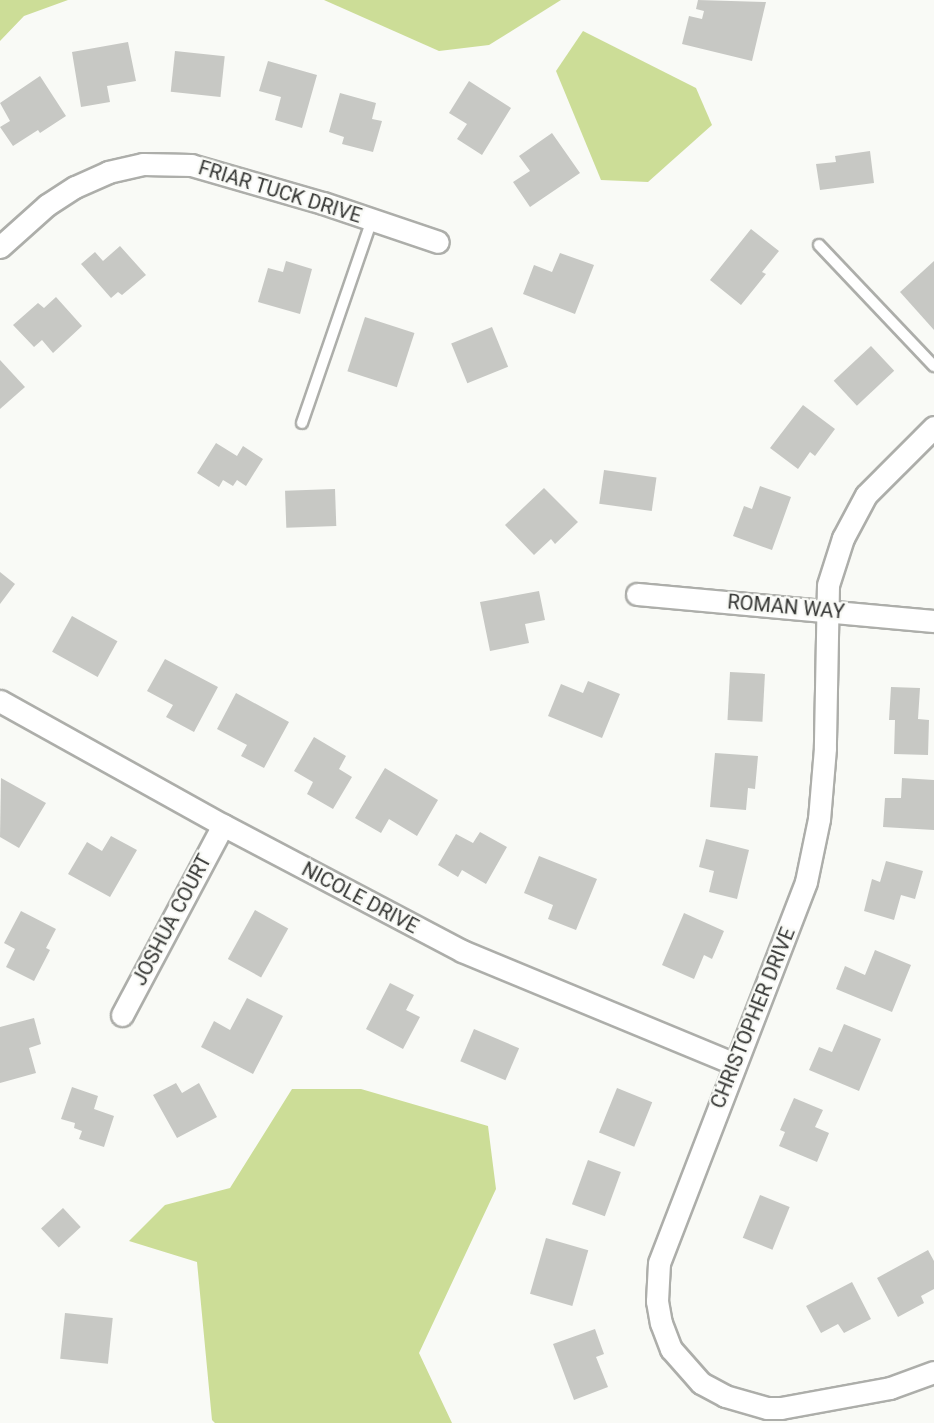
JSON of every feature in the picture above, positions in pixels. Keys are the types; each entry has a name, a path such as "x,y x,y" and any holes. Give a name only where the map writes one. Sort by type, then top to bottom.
{"street":[{"name":"FRIAR TUCK DRIVE","path":"0,247 47,205 75,187 108,172 143,164 191,165 323,203 438,243"},
{"name":"CHRISTOPHER DRIVE","path":"934,427 866,495 843,538 828,585 825,748 819,819 806,882 659,1263 657,1301 661,1323 671,1349 701,1383 725,1396 767,1408 781,1408 890,1388 934,1372"},
{"name":"ROMAN WAY","path":"637,594 934,621"},
{"name":"NICOLE DRIVE","path":"0,700 223,825 462,951 735,1064"},
{"name":"JOSHUA COURT","path":"122,1015 223,825"}],"lane":[{"path":"302,423 372,220"},
{"path":"819,245 934,366"}],"green space":[{"path":"0,0 68,0 24,16 0,41"},
{"path":"324,0 561,0 489,45 439,51"},
{"path":"583,31 696,88 712,125 648,182 601,180 556,71"},
{"path":"292,1089 361,1089 488,1126 496,1189 419,1353 452,1423 215,1423 212,1420 197,1262 129,1241 165,1205 230,1188"}],"building":[{"path":"698,0 766,2 752,61 682,44 689,16 702,19 704,11 696,9"},
{"path":"128,42 136,81 107,86 110,102 81,107 72,52"},
{"path":"175,51 225,56 220,97 171,92"},
{"path":"268,61 317,75 302,128 275,120 281,97 259,91"},
{"path":"40,76 66,116 40,133 38,130 13,146 0,127 10,121 0,103"},
{"path":"469,81 511,108 482,155 457,139 467,124 449,113"},
{"path":"340,93 376,103 372,119 382,121 373,152 342,144 344,137 329,132"},
{"path":"552,133 580,173 530,207 513,182 530,171 519,156"},
{"path":"870,151 874,183 820,190 816,164 836,162 835,156"},
{"path":"751,229 779,251 762,272 766,274 741,305 710,280"},
{"path":"120,246 146,275 122,295 118,292 111,298 81,264 95,252 103,261"},
{"path":"560,253 594,265 575,314 523,294 534,265 552,272"},
{"path":"286,261 312,269 300,314 258,302 268,268 283,272"},
{"path":"934,261 934,330 900,292"},
{"path":"56,297 82,326 53,353 42,340 34,347 13,325 38,303 44,308"},
{"path":"365,317 414,333 397,387 347,371"},
{"path":"492,327 508,367 467,383 451,343"},
{"path":"871,346 894,371 857,406 834,381"},
{"path":"0,360 25,387 0,409"},
{"path":"803,405 835,429 815,456 810,452 798,469 770,448"},
{"path":"216,443 237,456 243,446 263,459 246,486 237,480 233,486 223,480 219,487 197,473"},
{"path":"604,470 656,477 652,511 599,504"},
{"path":"760,486 791,497 772,550 733,536 744,506 752,509"},
{"path":"544,488 578,522 555,544 551,539 534,555 505,525"},
{"path":"335,489 336,526 286,528 285,491"},
{"path":"0,572 15,584 0,604"},
{"path":"539,591 545,620 525,624 529,643 490,651 480,602"},
{"path":"72,616 117,641 98,677 52,652"},
{"path":"165,659 218,687 194,732 166,717 173,705 147,691"},
{"path":"730,672 765,674 762,722 727,720"},
{"path":"588,681 620,694 602,738 548,716 561,684 583,693"},
{"path":"891,687 920,688 918,719 929,720 928,755 894,754 895,720 889,720"},
{"path":"236,693 289,722 264,768 241,756 247,745 217,729"},
{"path":"314,737 346,756 339,769 352,777 333,809 307,794 313,782 294,771"},
{"path":"715,753 758,756 755,789 748,788 746,810 710,807"},
{"path":"385,768 438,800 417,836 389,819 381,833 355,818"},
{"path":"1,778 46,803 19,848 0,837"},
{"path":"902,778 934,780 934,830 883,827 885,798 901,798"},
{"path":"480,832 507,847 486,884 462,870 458,877 438,865 456,834 473,843"},
{"path":"111,836 137,850 110,897 68,874 87,842 102,851"},
{"path":"706,839 749,850 737,899 709,892 714,871 699,867"},
{"path":"539,856 597,879 576,930 548,919 553,905 524,893"},
{"path":"886,861 923,871 915,899 901,895 894,920 864,911 872,879 880,882"},
{"path":"255,910 288,928 261,977 228,959"},
{"path":"21,911 56,929 46,948 50,950 34,981 6,967 15,949 4,943"},
{"path":"684,913 724,931 712,959 704,955 694,979 662,965"},
{"path":"875,950 911,965 892,1012 836,989 845,966 865,975"},
{"path":"390,983 414,995 406,1010 420,1017 403,1049 366,1029"},
{"path":"247,998 283,1016 253,1074 201,1047 214,1021 230,1030"},
{"path":"34,1018 41,1044 29,1048 36,1073 0,1083 0,1027"},
{"path":"844,1024 881,1039 859,1091 809,1070 819,1047 832,1052"},
{"path":"474,1029 519,1048 505,1080 460,1061"},
{"path":"176,1083 182,1093 199,1083 217,1117 177,1138 153,1095"},
{"path":"72,1087 98,1096 94,1109 114,1116 104,1147 79,1139 82,1131 74,1128 75,1123 61,1119"},
{"path":"617,1088 652,1102 634,1147 599,1133"},
{"path":"794,1098 823,1110 815,1127 829,1133 817,1162 779,1146 785,1132 780,1130"},
{"path":"588,1160 621,1172 605,1216 572,1204"},
{"path":"760,1195 790,1207 772,1250 743,1238"},
{"path":"63,1208 81,1227 59,1247 41,1228"},
{"path":"546,1238 588,1250 572,1306 530,1294"},
{"path":"928,1250 934,1261 934,1289 921,1296 924,1303 898,1317 877,1278"},
{"path":"852,1282 871,1319 844,1333 838,1324 821,1333 806,1306"},
{"path":"65,1313 113,1318 108,1364 60,1359"},
{"path":"595,1329 604,1354 596,1357 608,1387 574,1400 553,1344"}]}
